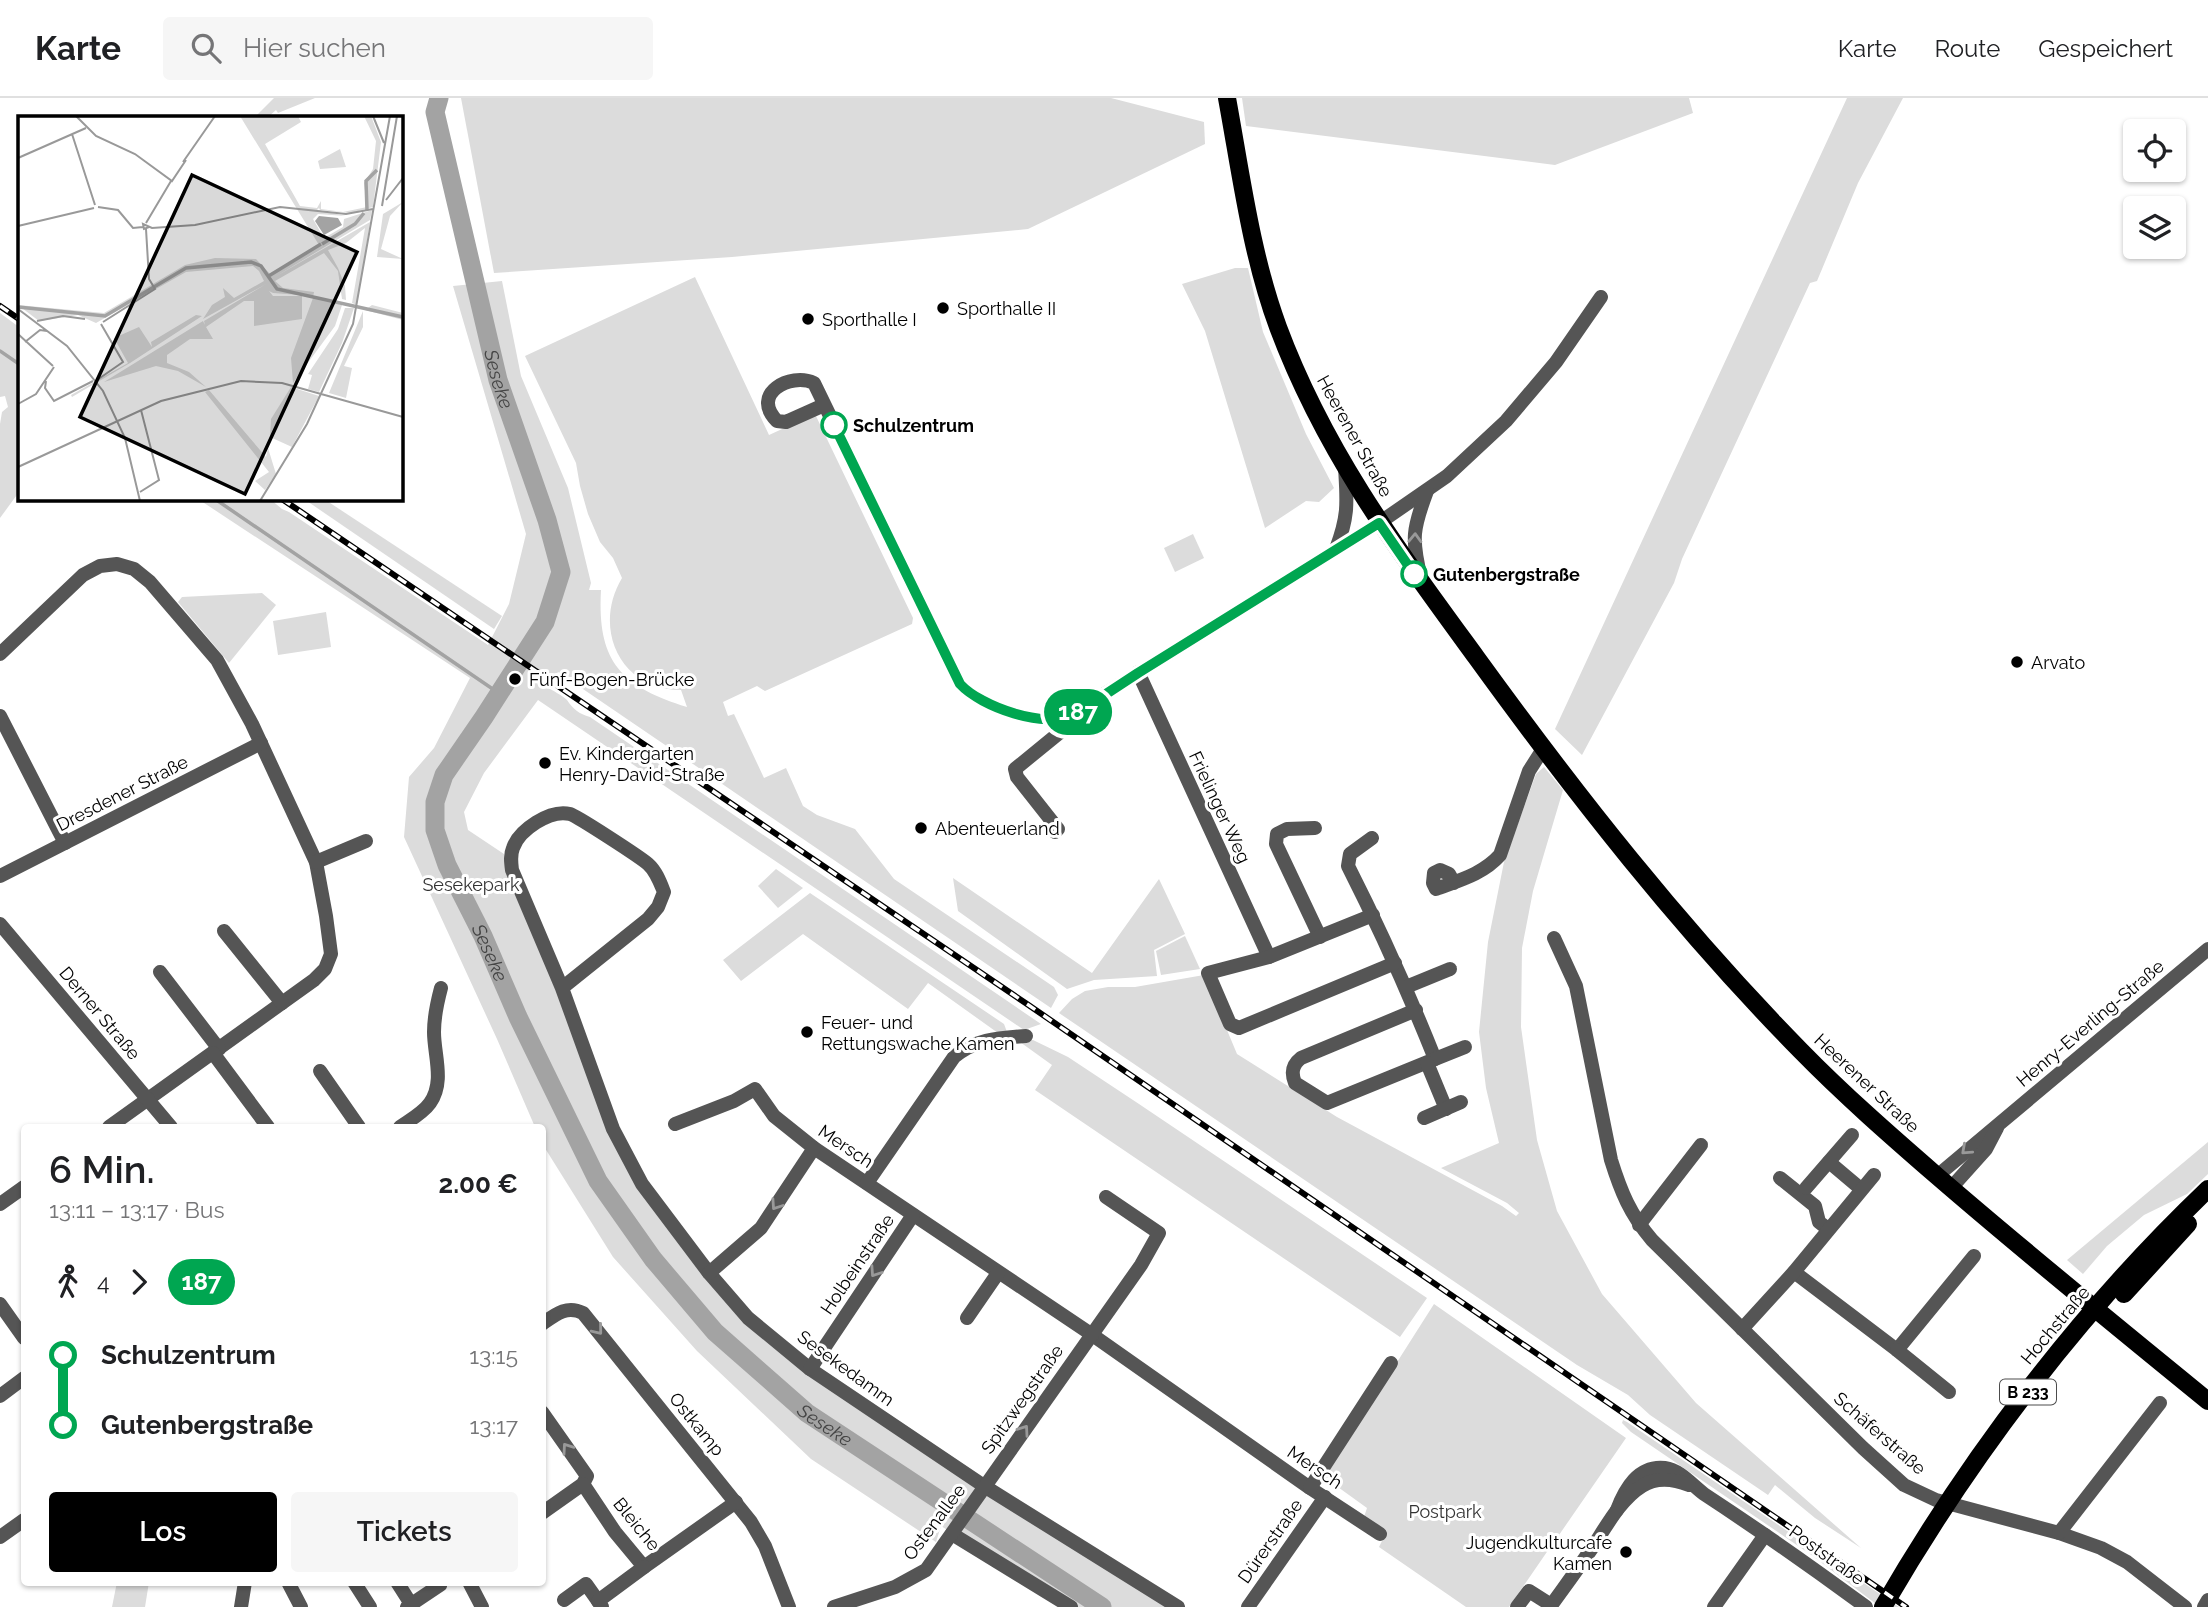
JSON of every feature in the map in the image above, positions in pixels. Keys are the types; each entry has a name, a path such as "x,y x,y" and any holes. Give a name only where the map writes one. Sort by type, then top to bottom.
{"main road":[{"name":"Heerener Straße","path":"1227,98 1246,202 1270,302 1308,400 1379,523 1543,749 1615,842 1719,965 1804,1054 1951,1188 2208,1401"},
{"name":"Hochstraße","path":"2114,1297 2158,1237 2208,1189"},
{"name":"Hochstraße","path":"1882,1607 1936,1521 2089,1325 2208,1205"},
{"name":"Hochstraße","path":"1896,1607 1979,1467"}],"street":[{"path":"824,405 960,684 981,702 1023,715 1053,721 1063,720 1427,491 1506,421 1556,362 1601,297"},
{"path":"1336,549 1348,506 1345,467"},
{"path":"1422,585 1413,536 1427,491"},
{"path":"0,654 83,575 100,566 117,564 134,569 150,582 217,660 261,743 316,862 331,954 325,969 314,981 113,1124"},
{"name":"Frielinger Weg","path":"1138,673 1269,957"},
{"path":"0,716 65,843"},
{"path":"1055,832 1058,830 1017,777 1015,769 1063,729 1063,720"},
{"name":"Dresdener Straße","path":"0,876 261,743"},
{"path":"1454,883 1483,870 1500,855 1529,771 1543,749"},
{"name":"Sesekedamm","path":"562,988 648,919 658,907 664,892 649,865 571,814 555,814 536,823 518,838 511,852 512,870 562,988 613,1129 642,1184 709,1273 748,1318 810,1369 984,1486 1178,1607"},
{"name":"Frielinger Weg","path":"1315,828 1287,829 1277,834 1276,844 1320,937"},
{"path":"1372,838 1350,854 1348,866 1416,1010 1446,1109"},
{"path":"316,862 366,841"},
{"path":"1373,915 1269,957 1208,973 1230,1024 1239,1028 1395,963"},
{"name":"Derner Straße","path":"0,923 169,1124"},
{"path":"224,931 282,1003"},
{"name":"Schäferstraße","path":"1554,938 1576,986 1611,1160 1629,1209 1639,1225 1863,1448 1905,1485 1936,1500 2059,1533 2101,1548 2127,1562 2185,1607"},
{"name":"Henry-Everling-Straße","path":"1937,1175 2208,949"},
{"path":"1406,987 1450,969"},
{"path":"160,972 266,1124"},
{"path":"404,1124 430,1104 435,1093 438,1081 434,1011 441,988"},
{"path":"1416,1010 1301,1059 1294,1065 1293,1077 1300,1087 1327,1103 1465,1047"},
{"path":"867,1182 954,1057 968,1046 984,1041 1026,1036"},
{"path":"320,1071 357,1124"},
{"name":"Mersch","path":"675,1124 734,1101 755,1089 774,1116 814,1148 1091,1334 1380,1534"},
{"path":"1424,1118 1461,1102"},
{"name":"Henry-Everling-Straße","path":"1951,1188 1986,1149 1997,1127"},
{"path":"1806,1188 1852,1135"},
{"path":"1639,1225 1701,1145"},
{"path":"709,1273 761,1228 814,1148"},
{"path":"1829,1161 1861,1189"},
{"path":"1742,1329 1794,1272 1874,1175"},
{"path":"1780,1178 1815,1206 1819,1222 1828,1229"},
{"path":"0,1204 21,1189"},
{"path":"1091,1334 1141,1265 1159,1233 1106,1197"},
{"name":"Holbeinstraße","path":"810,1369 913,1215"},
{"path":"1897,1350 1974,1256"},
{"path":"1794,1272 1950,1392"},
{"path":"967,1318 999,1273"},
{"path":"0,1304 21,1334"},
{"name":"Ostkamp","path":"546,1322 568,1309 583,1313 736,1502 765,1546 789,1607"},
{"name":"Spitzwegstraße","path":"984,1486 1091,1334"},
{"name":"Dürerstraße","path":"1310,1488 1391,1363"},
{"path":"0,1396 21,1380"},
{"path":"2059,1533 2160,1403"},
{"name":"Bleiche","path":"546,1418 587,1476 583,1484 615,1532 644,1567 736,1502"},
{"name":"Poststraße","path":"1551,1606 1617,1510 1634,1478 1650,1469 1659,1468 1673,1470 1867,1607"},
{"path":"546,1510 583,1484"},
{"name":"Ostenallee","path":"834,1607 911,1580 926,1570 984,1486"},
{"name":"Dürerstraße","path":"1248,1607 1325,1497"},
{"path":"0,1537 21,1522"},
{"path":"955,1530 1071,1607"},
{"name":"Poststraße","path":"1714,1607 1765,1535"},
{"path":"564,1600 586,1584 600,1604 644,1567"},
{"path":"241,1607 244,1586"},
{"path":"290,1586 301,1607"},
{"path":"357,1586 370,1607"},
{"path":"399,1586 409,1606 439,1586"},
{"path":"471,1586 482,1607"},
{"path":"1517,1607 1529,1591 1551,1606"},
{"path":"2204,1607 2208,1600"}],"green space":[{"path":"274,98 315,98 278,113 276,110 269,116 256,116"},
{"path":"461,98 1111,98 1204,122 1205,144 1028,229 732,257 494,273"},
{"path":"1242,98 1689,98 1693,113 1555,165 1246,126"},
{"path":"1847,98 1903,98 1858,183 1817,281 1810,283 1682,559 1674,583 1582,755 1555,729"},
{"path":"1235,268 1248,268 1263,332 1306,434 1334,488 1319,502 1306,501 1265,528 1205,331 1182,284"},
{"name":"Sesekepark","path":"695,277 769,435 815,414 913,618 912,624 765,691 757,686 723,702 728,716 734,714 764,778 786,768 803,806 817,815 855,829 894,879 1054,987 1058,995 1051,1008 558,672 547,687 565,698 577,711 590,717 1041,1024 1024,1030 538,700 484,773 464,812 468,830 504,854 631,1171 745,1317 1176,1607 1071,1607 941,1526 936,1542 811,1459 697,1351 613,1257 546,1150 546,1124 534,1124 404,837 409,777 434,748 470,678 200,500 271,500 488,645 509,604 526,534 453,286 502,281 521,376 568,488 591,583 589,590 601,590 603,635 609,653 617,667 629,679 645,690 687,707 681,690 660,687 642,680 628,668 617,653 611,635 610,617 613,597 622,578 613,558 600,542 588,514 576,463 525,356"},
{"path":"0,313 18,326 18,493 0,518 0,424 2,412 8,407 5,396 0,397"},
{"path":"305,500 326,500 502,616 494,629"},
{"path":"1193,534 1204,558 1175,572 1164,548"},
{"path":"262,593 276,605 229,663 178,602 182,597"},
{"path":"326,612 331,647 278,655 273,621"},
{"path":"1544,767 1563,790 1533,891 1522,948 1521,1027 1537,1140 1557,1211 1602,1294 1696,1403 1861,1548 1815,1518 1775,1485 1768,1495 1650,1415 1628,1395 1577,1365 1059,1013 1072,999 1085,991 1108,987 1135,987 1204,975 1237,1054 1337,1117 1516,1216 1519,1213 1507,1203 1441,1168 1499,1143 1486,1088 1479,1032 1488,942 1504,862 1536,774"},
{"path":"776,869 803,888 778,908 758,886"},
{"path":"953,878 1092,973 1159,879 1185,934 1154,950 1157,976 1094,980 1067,989 958,911"},
{"path":"810,893 1004,1024 1007,1032 998,1033 928,983 908,1009 803,934 741,981 723,960"},
{"path":"1185,936 1200,969 1161,975 1156,951"},
{"path":"1033,1040 1068,1057 1427,1298 1400,1337 1035,1090 1052,1065 1020,1042"},
{"path":"2208,1142 2208,1174 2187,1194 2144,1215 2107,1246 2083,1274 2067,1260"},
{"name":"Postpark","path":"1434,1304 1626,1438 1509,1607 1466,1607 1379,1547 1383,1539 1362,1523 1367,1508 1324,1477"},
{"path":"1623,1420 1899,1607 1880,1607 1810,1554 1631,1432 1622,1423"},
{"path":"116,1586 148,1586 145,1607 112,1607"}],"waterway":[{"name":"Seseke","path":"439,98 435,112 498,380 547,520 561,572 545,622 444,775 435,802 435,830 447,865 598,1181 653,1259 715,1332 807,1413 1102,1607"},
{"path":"0,351 18,363"},
{"path":"216,500 500,694"}],"railway":[{"path":"0,306 18,318"},
{"path":"283,500 1027,1004 1906,1607"}],"bus line":[{"name":"187","path":"834,425 960,684 967,693 981,702 1023,715 1053,721 1074,715 1379,523 1414,574"}],"place":[{"name":"Sporthalle II","path":"943,308"},
{"name":"Sporthalle I","path":"808,319"},
{"name":"Schulzentrum","path":"834,425"},
{"name":"Gutenbergstraße","path":"1414,574"},
{"name":"Arvato","path":"2017,662"},
{"name":"Fünf-Bogen-Brücke","path":"515,679"},
{"name":"Ev. Kindergarten Henry-David-Straße","path":"545,763"},
{"name":"Abenteuerland","path":"921,828"},
{"name":"Feuer- und Rettungswache Kamen","path":"807,1032"},
{"name":"Jugendkulturcafe Kamen","path":"1626,1552"}]}
